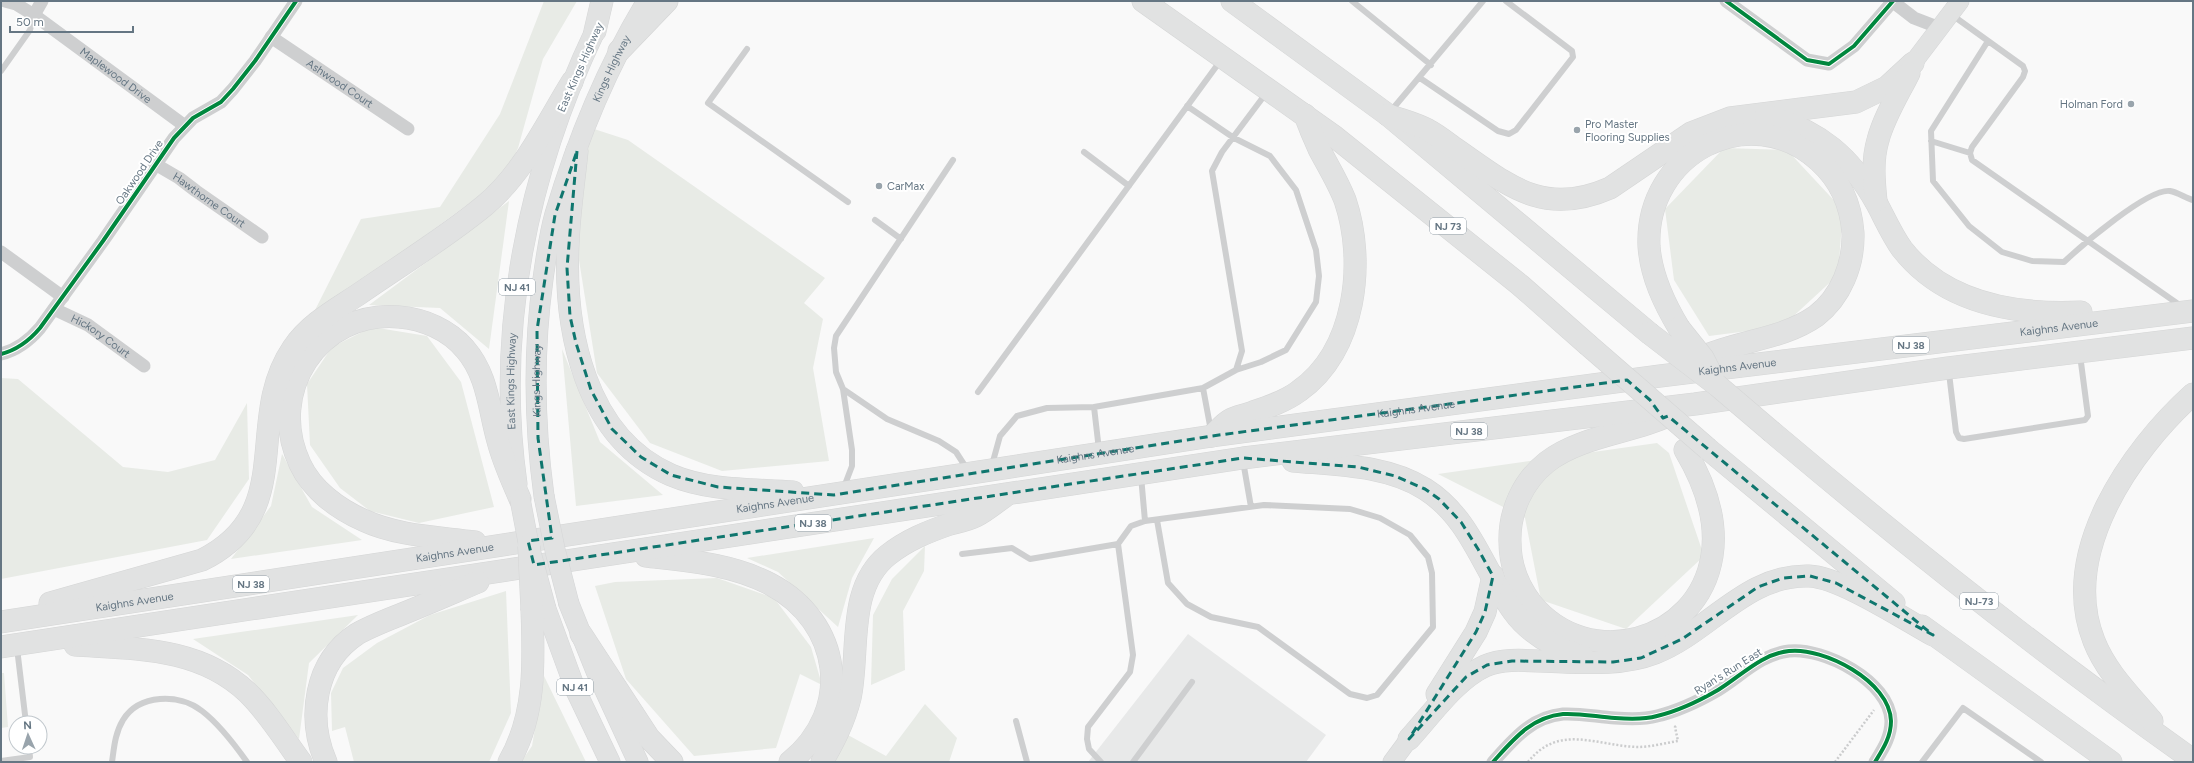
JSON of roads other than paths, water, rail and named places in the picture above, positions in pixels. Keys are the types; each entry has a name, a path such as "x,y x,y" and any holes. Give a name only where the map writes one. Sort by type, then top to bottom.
{"highway":[{"path":"595,31 602,1"},
{"path":"619,51 667,1"},
{"name":"NJ 73","path":"1143,1 1304,114 1474,246 1708,450 1933,635"},
{"path":"1232,1 1388,114 1648,333 1718,386"},
{"path":"1388,114 1428,130 1521,191 1538,197 1558,200 1584,197 1610,188 1692,133 1730,118 1856,102 1887,87 1913,63"},
{"path":"1876,203 1874,170 1878,142 1882,127 1913,63"},
{"path":"1,617 202,560 235,538 251,519 259,499 264,477 272,398 280,372 292,349 313,326 452,230 497,194 520,165 572,82"},
{"path":"1212,436 1231,419 1270,406 1299,392 1310,382 1332,355 1346,321 1355,274 1354,244 1349,216 1338,184 1319,148 1304,114"},
{"path":"1758,114 1796,126 1824,140 1848,162 1876,203 1894,237 1912,261 1935,280 1964,296 1997,306 2031,312 2162,315"},
{"path":"1660,376 1714,352 1779,334 1804,323 1825,307 1840,288 1852,254 1853,242 1851,216 1842,190 1835,177 1826,167 1805,150 1779,139 1766,136 1739,135 1726,137 1698,150 1686,158 1667,178 1655,205 1650,231 1649,246 1659,290 1679,328 1703,358 1718,386"},
{"path":"578,151 568,243 570,316 576,343 591,390 600,410 612,429 626,445 656,468 687,481 718,487 837,494"},
{"name":"Kaighns Avenue","path":"1,622 1212,436 1660,376 2191,311"},
{"path":"500,546 422,535 381,527 363,520 331,502 309,479 300,466 291,435 289,404 292,392 303,366 312,353 332,334 361,321 381,317 409,318 439,328 464,348 473,359 479,371 498,441 520,500"},
{"name":"NJ 38","path":"16,645 1243,458 1695,404 1948,368 2193,338"},
{"name":"NJ-73","path":"1718,386 1891,532 2020,634 2193,760"},
{"path":"2172,746 2116,678 2099,653 2089,627 2084,587 2087,558 2092,541 2114,494 2152,438 2167,419 2193,394"},
{"path":"1650,400 1685,450 1695,466 1707,498 1713,528 1712,556 1704,584 1688,608 1667,626 1655,633 1640,638 1613,642 1583,638 1558,627 1546,618 1528,599 1515,575 1510,547 1511,520 1520,494 1537,470 1561,452 1652,423 1695,404"},
{"path":"1243,458 1358,467 1377,471 1411,482 1425,489 1439,499 1461,522 1513,612 1533,632 1565,651 1597,662"},
{"path":"822,762 846,713 852,684 860,604 864,591 877,566 886,556 908,540 976,516 1008,494"},
{"path":"509,762 522,734 530,704 539,609 529,546"},
{"path":"619,552 711,564 752,575 785,592 808,614 824,639 829,654 832,682 831,696 828,710 816,735 790,762"},
{"path":"326,762 320,750 315,725 317,697 328,666 345,644 358,634 376,625 510,569"},
{"path":"1409,739 1476,632 1485,612 1493,576"},
{"path":"1409,739 1466,676 1487,665 1512,661 1627,661 1655,653 1682,639 1758,587 1783,578 1810,576 1836,583 1933,635 2111,762"},
{"path":"581,634 649,738 672,762"},
{"path":"16,645 147,649 169,652 205,663 222,673 248,693 301,762"}],"main road":[{"name":"Kings Highway","path":"638,762 606,696 569,604 555,550 544,496 536,401 537,330 548,243 555,215 587,122 619,51 646,1"},
{"name":"East Kings Highway","path":"529,546 515,466 511,405 511,345 517,286 534,196 551,136 572,82 595,31"},
{"name":"NJ 41","path":"539,609 610,762"}],"street":[{"name":"Maplewood Drive","path":"5,1 16,4 34,15 185,126"},
{"path":"34,15 42,1"},
{"name":"Oakwood Drive","path":"1,354 17,348 29,340 54,310 174,138 193,118 220,102 234,89 296,1"},
{"name":"East Kings Highway","path":"595,31 612,1"},
{"path":"1726,1 1807,60 1829,64 1854,46 1892,1 1914,18 1950,14"},
{"path":"1913,63 1950,14"},
{"name":"Ashwood Court","path":"271,37 408,129"},
{"name":"Hawthorne Court","path":"155,164 179,178 196,192 262,237"},
{"path":"1,252 63,297"},
{"name":"Hickory Court","path":"54,310 88,325 144,366"},
{"name":"Ryan's Run East","path":"1493,762 1521,733 1544,718 1564,714 1633,719 1656,717 1700,700 1770,655 1788,651 1806,651 1824,655 1854,671 1878,693 1887,706 1891,719 1890,734 1875,762"},
{"path":"1392,762 1409,739"}],"lane":[{"path":"1352,1 1431,65"},
{"path":"1388,114 1431,65 1483,1"},
{"path":"1420,78 1498,131 1509,134 1516,130 1573,57 1572,52 1506,1"},
{"path":"1950,14 2023,66 2025,71 2023,77 1972,147 1970,153 1972,160 2087,241 2110,255 2191,311"},
{"path":"1,71 30,30 34,15"},
{"path":"1988,41 1931,131 1933,180 1969,226 2002,252 2032,261 2064,262 2087,241 2156,194 2170,191 2193,200"},
{"path":"747,49 708,103 848,202"},
{"path":"978,392 1223,57"},
{"path":"1236,370 1242,351 1212,171 1222,152 1269,90"},
{"path":"843,389 887,419 939,441 956,452 980,472 1000,436 1017,416 1047,408 1094,407 1203,388 1236,370 1261,362 1286,350 1316,302 1319,276 1316,250 1296,190 1270,156 1234,138 1187,106"},
{"path":"1931,141 1970,153"},
{"path":"1084,152 1129,186"},
{"path":"837,494 852,466 852,450 843,389 836,372 834,348 836,336 953,160"},
{"path":"875,220 901,239"},
{"path":"1948,368 1956,432 1959,438 1964,439 2085,420 2088,416 2080,352"},
{"path":"1203,388 1212,436"},
{"path":"1094,407 1100,454"},
{"path":"1243,458 1251,507"},
{"path":"1140,473 1145,521"},
{"path":"1101,762 1089,749 1087,739 1088,727 1130,672 1132,655 1118,544 1131,526 1145,521 1264,505 1350,509 1380,518 1410,535 1428,557 1432,573 1433,627 1377,695 1367,698 1350,694 1258,627 1211,617 1187,604 1168,584 1157,520"},
{"path":"962,554 1012,548 1030,559 1118,544"},
{"path":"16,645 25,715"},
{"path":"1133,762 1192,682"},
{"path":"112,762 116,737 123,720 134,708 149,701 167,699 185,703 202,710 247,762"},
{"path":"1922,762 1963,708 2041,762"},
{"path":"1016,721 1027,762"},
{"path":"1,762 30,757 30,755"}],"place":[{"name":"Holman Ford","path":"2131,104"},
{"name":"Pro Master Flooring Supplies","path":"1577,130"},
{"name":"CarMax","path":"879,186"}]}
